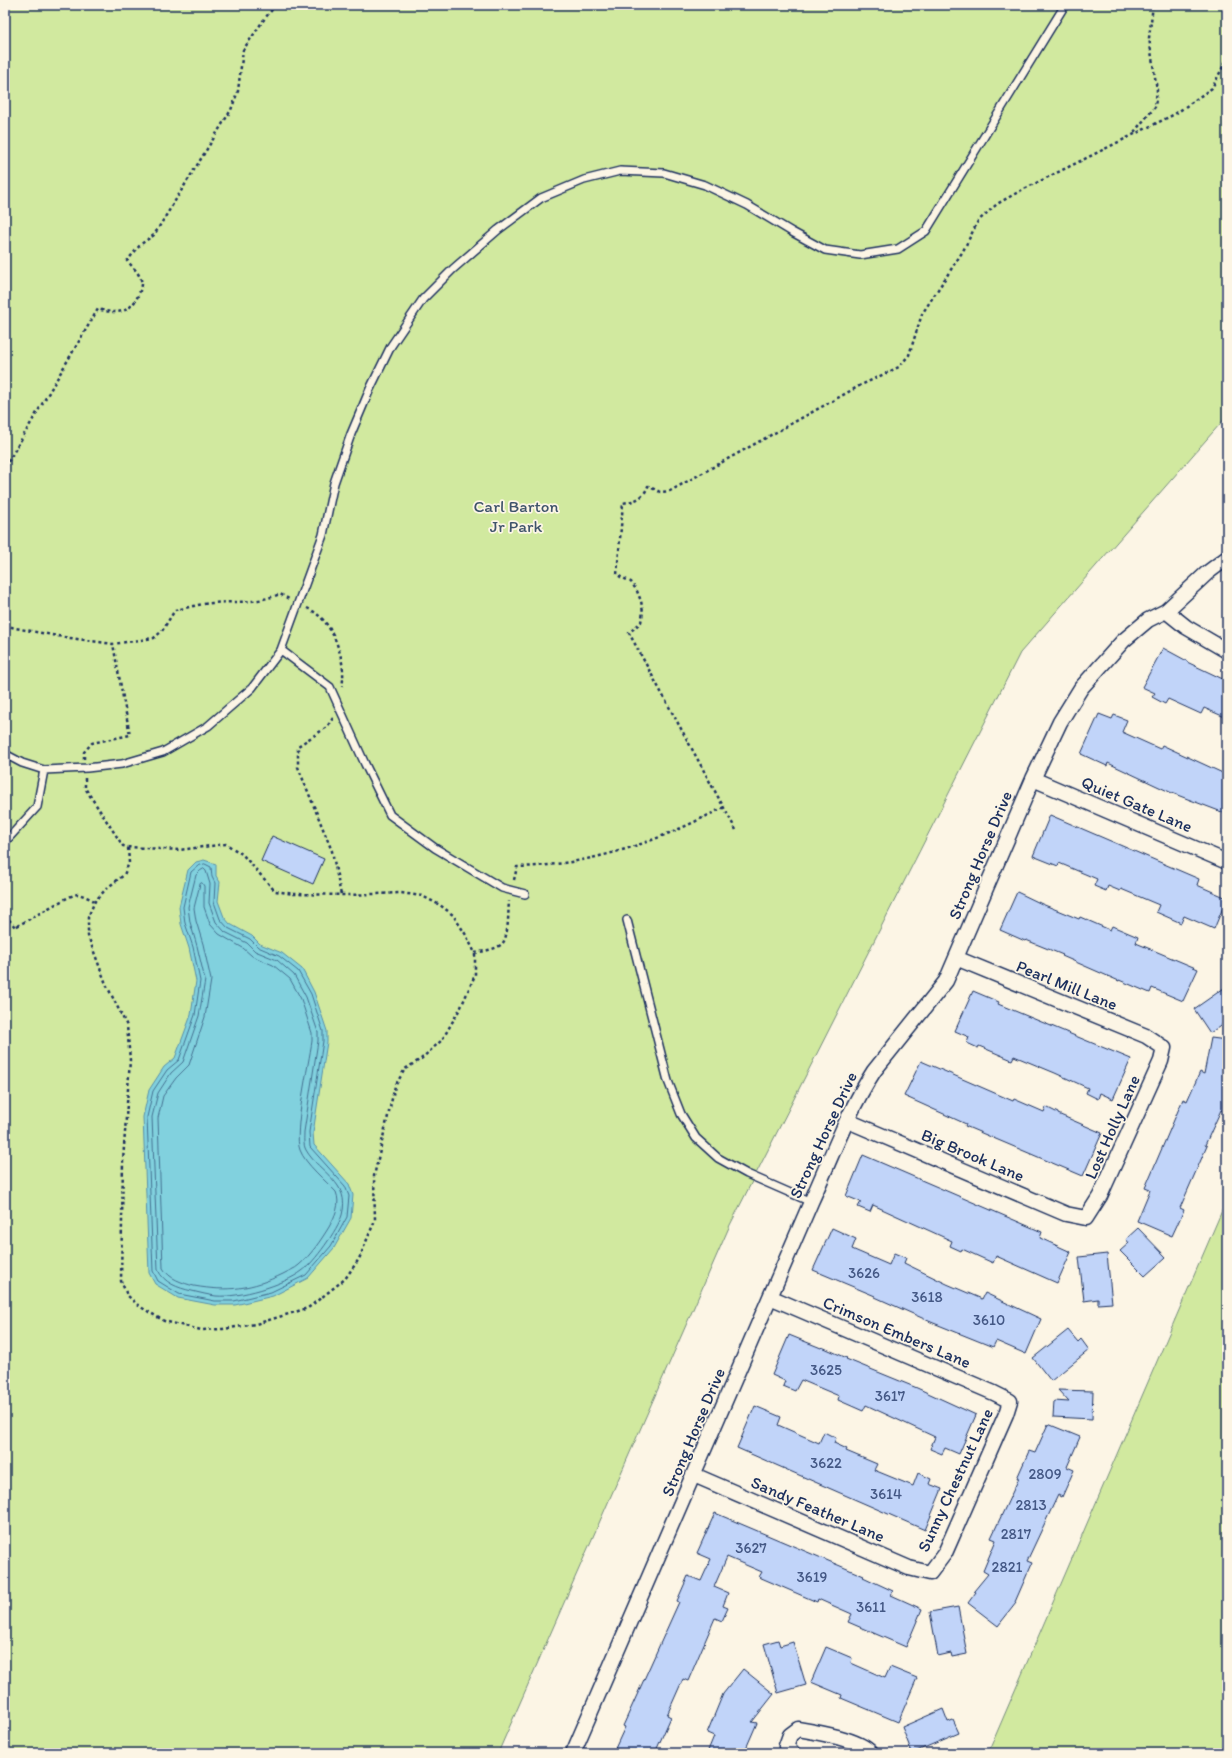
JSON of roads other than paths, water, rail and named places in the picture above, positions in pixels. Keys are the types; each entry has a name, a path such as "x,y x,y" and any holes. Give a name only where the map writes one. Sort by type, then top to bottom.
{"street":[{"name":"Strong Horse Drive","path":"573,1753 811,1202 864,1085 946,981 1033,779 1060,722 1081,688 1123,641 1148,620 1166,611 1207,573 1227,558"},
{"path":"1166,611 1186,627 1227,651"},
{"name":"Quiet Gate Lane","path":"1033,779 1227,862"},
{"name":"Pearl Mill Lane","path":"956,958 1146,1036 1164,1048"},
{"name":"Lost Holly Lane","path":"1086,1218 1100,1196 1161,1061 1164,1048"},
{"name":"Big Brook Lane","path":"848,1121 1066,1214 1086,1218"},
{"name":"Crimson Embers Lane","path":"770,1297 1010,1401"},
{"name":"Sunny Chestnut Lane","path":"930,1573 945,1553 1006,1414 1010,1401"},
{"name":"Sandy Feather Lane","path":"694,1475 908,1568 930,1573"},
{"path":"793,1753 786,1746 790,1735 798,1729 814,1731 856,1743 871,1753"}],"lane":[{"path":"5,754 22,763 44,770 122,764 163,752 208,726 252,688 280,650 323,535 334,484 351,434 370,389 391,346 424,299 453,269 498,230 541,198 584,180 620,171 664,173 705,185 747,204 792,232 825,250 860,255 898,249 926,231 1066,5"},
{"path":"280,650 330,687 390,815 435,848 502,888 525,894"},
{"path":"5,842 37,807 44,770"},
{"path":"627,920 668,1081 681,1114 696,1138 718,1158 747,1174 811,1202"}],"water":[{"path":"204,860 216,864 216,876 220,882 218,901 224,917 230,924 252,936 260,944 282,953 302,969 314,992 327,1031 327,1042 313,1133 314,1145 349,1184 353,1195 351,1218 334,1248 308,1278 273,1296 235,1305 215,1305 178,1298 155,1284 149,1273 143,1117 149,1090 164,1067 175,1058 191,1015 196,981 189,948 181,924 179,907 188,870 196,862"}],"park label":[{"name":"Carl Barton Jr Park","path":"516,516"}]}
